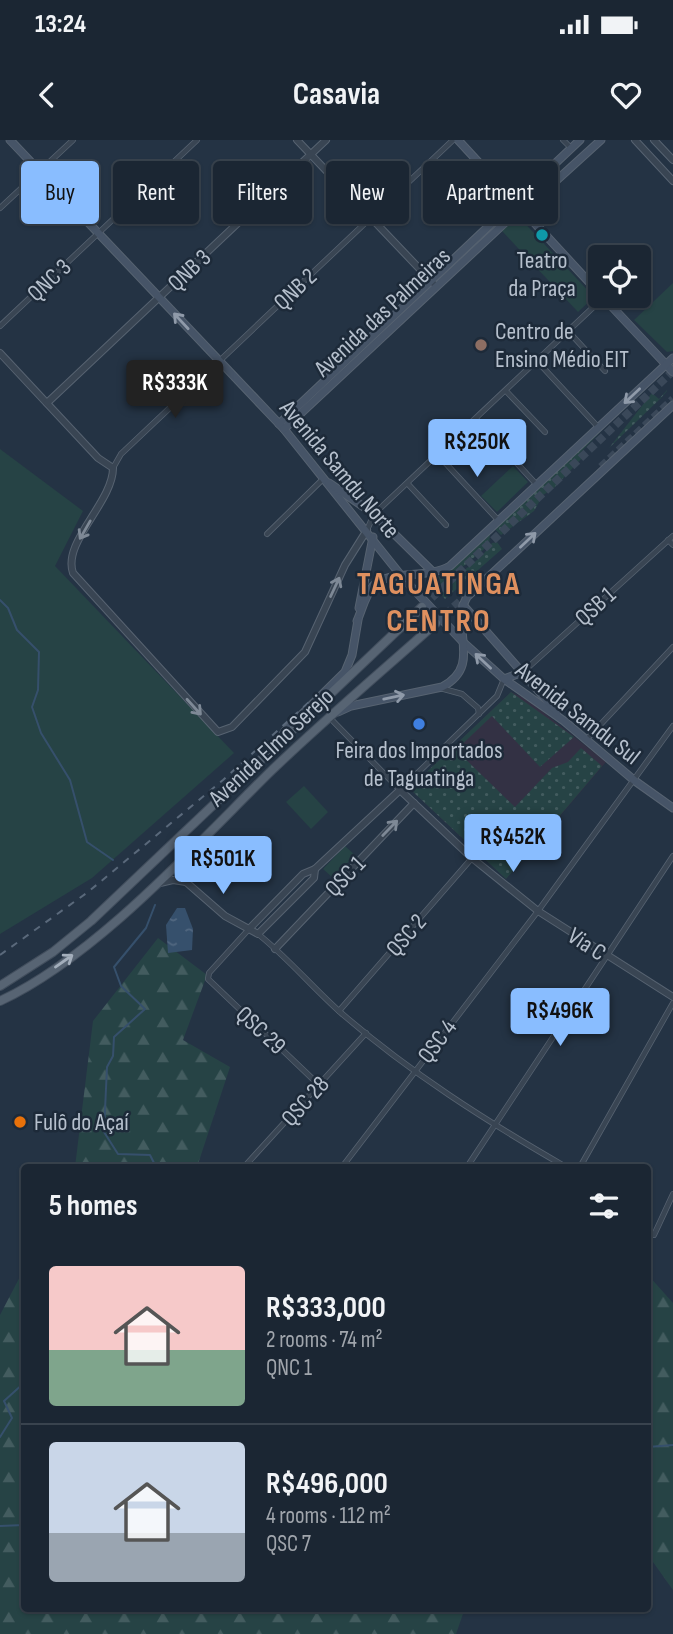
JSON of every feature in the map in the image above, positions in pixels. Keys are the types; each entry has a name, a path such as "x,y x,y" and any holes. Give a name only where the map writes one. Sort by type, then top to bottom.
{"main road":[{"name":"Avenida Samdu Norte","path":"10,140 30,161"},
{"path":"458,140 477,161"},
{"name":"Avenida das Palmeiras","path":"558,161 580,140"},
{"name":"Avenida das Palmeiras","path":"558,179 601,140"},
{"path":"558,164 567,171"},
{"name":"Avenida Samdu Norte","path":"89,224 281,426 373,537 403,578 435,612"},
{"name":"Avenida das Palmeiras","path":"281,426 352,362 494,224"},
{"name":"Avenida das Palmeiras","path":"434,284 505,224"},
{"path":"535,224 588,281"},
{"path":"613,308 669,368"},
{"path":"357,621 374,584 390,576 403,578 434,573 450,566 598,427 669,368 673,358"},
{"path":"329,717 351,706 440,688 453,681 460,672 465,657 463,605 472,593 673,405"},
{"path":"323,479 374,514 434,573"},
{"path":"278,744 285,731 345,672 352,655 373,537"},
{"path":"463,605 564,720"},
{"name":"Avenida Elmo Serejo","path":"0,986 53,952 91,921 422,607"},
{"name":"Avenida Samdu Sul","path":"435,612 503,679 564,720 585,741 673,808"},
{"name":"Avenida Elmo Serejo","path":"0,1001 83,947 191,850 329,717 436,623"},
{"path":"503,679 523,672"}],"street":[{"path":"50,161 73,140"},
{"name":"QNC 3","path":"0,326 197,140"},
{"path":"297,140 326,170"},
{"name":"QNB 3","path":"47,403 326,140"},
{"name":"QNB 2","path":"409,181 453,140"},
{"path":"563,140 571,148"},
{"path":"635,140 671,177"},
{"path":"654,140 673,160"},
{"path":"0,208 21,188"},
{"name":"QNB 2","path":"113,468 121,454 364,224"},
{"path":"378,224 434,284"},
{"path":"0,353 98,458 113,468 109,486 71,557 73,573 218,732 232,727 304,652 345,565 374,514 438,456 590,308"},
{"path":"568,331 605,371"},
{"path":"537,361 598,427"},
{"path":"506,391 545,432"},
{"path":"476,419 536,484"},
{"path":"438,456 498,520"},
{"path":"267,534 323,479"},
{"path":"408,484 446,525"},
{"name":"QSB 1","path":"523,672 673,536"},
{"path":"668,540 673,545"},
{"path":"585,741 673,648"},
{"path":"249,929 303,874 315,869 479,714 497,696 503,679"},
{"path":"440,688 463,694 472,701 479,714"},
{"path":"329,717 400,790"},
{"name":"QSC 4","path":"344,1164 538,911 673,726"},
{"name":"Via C","path":"400,790 472,858 538,911 673,997"},
{"name":"QSC 1","path":"275,948 414,803"},
{"path":"186,882 183,871 191,850"},
{"path":"469,1164 673,856"},
{"name":"QSC 2","path":"339,1011 472,858"},
{"path":"258,934 314,878 315,869"},
{"path":"152,886 173,880 186,882 225,916 258,934 275,948 339,1011 414,1072 494,1126 561,1164"},
{"name":"QSC 29","path":"249,929 209,973 210,982 319,1085"},
{"path":"582,1164 673,1003"},
{"name":"QSC 28","path":"247,1164 366,1033"},
{"path":"654,1235 673,1194"}],"shaded area":[{"path":"511,692 527,699 606,762 506,879 411,790 413,785"}],"green space":[{"path":"509,224 526,224 588,291 588,303 578,312 502,231"},
{"path":"673,283 673,351 667,352 634,320 647,308 651,308 651,304"},
{"path":"667,390 661,398 609,448 652,393 659,399"},
{"path":"608,424 580,453 583,457 554,488 543,495 534,511 501,535 495,529"},
{"path":"0,449 83,511 55,566 234,753 92,878 0,934"},
{"path":"513,466 528,482 497,512 481,496"},
{"path":"490,534 489,545 436,589 427,579 444,575"},
{"path":"497,542 502,549 445,599 438,591 482,556 492,543"},
{"path":"511,692 574,737 540,767 492,716 456,750 515,807 552,768 568,762 581,748 602,766 506,879 411,790 413,785"},
{"path":"304,786 328,812 311,829 286,802"},
{"path":"345,846 355,855 333,878 323,869"},
{"path":"158,938 207,975 183,1040 230,1067 198,1164 75,1164 93,1021"},
{"path":"21,1275 21,1612 464,1612 456,1634 0,1634 0,1315"},
{"path":"651,1278 673,1303 673,1590 651,1559"}],"water":[{"path":"177,908 185,908 193,929 192,950 168,953 166,925"}],"waterway":[{"path":"0,600 8,608 17,630 39,652 38,690 32,707 41,733 70,780 87,842 113,860"},
{"path":"154,1164 150,1155 118,1154 104,1132 107,1067 113,1056 114,1037 145,1009 121,986 114,967 146,928 155,905"},
{"path":"0,1437 12,1418 4,1401 21,1386"},
{"path":"651,1447 673,1445"},
{"path":"0,1526 21,1525"}],"tunnel":[{"path":"423,606 673,371"},
{"path":"601,467 673,399"},
{"path":"436,623 470,592"}],"railway":[{"path":"0,955 88,892 223,780 309,702"}],"place":[{"name":"Teatro da Praça","path":"542,235"},
{"name":"Centro de Ensino Médio EIT","path":"481,345"},
{"name":"Feira dos Importados de Taguatinga","path":"419,724"},
{"name":"Fulô do Açaí","path":"20,1122"}],"district":[{"name":"TAGUATINGA CENTRO","path":"439,602"}]}
